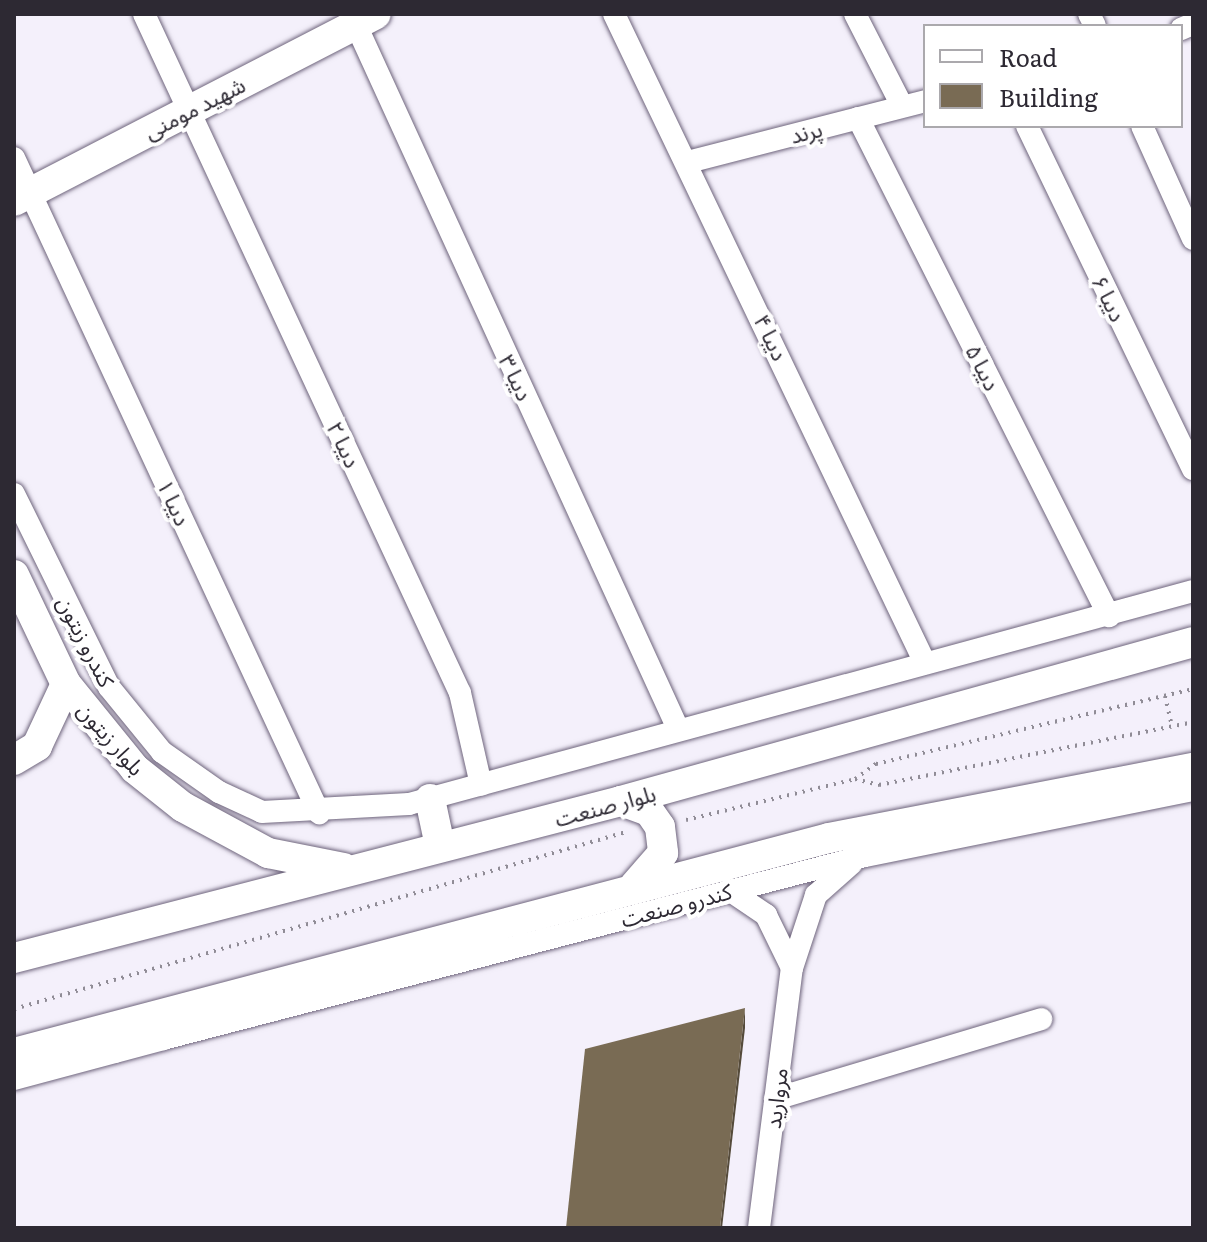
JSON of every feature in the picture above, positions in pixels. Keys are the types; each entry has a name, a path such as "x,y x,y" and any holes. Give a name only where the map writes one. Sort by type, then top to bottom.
{"main road":[{"name":"شهید مومنی","path":"22,197 361,17"},
{"name":"بلوار زیتون","path":"14,575 74,694 135,769 183,807 268,853 358,870"},
{"name":"بلوار صنعت","path":"14,958 621,801 1193,642"},
{"path":"14,760 37,746 74,694"},
{"path":"14,1053 635,885 829,838 1193,768"},
{"path":"430,799 440,846"},
{"path":"621,801 649,811 660,827 663,853 635,885"}],"street":[{"name":"دیبا ۲","path":"144,14 191,109 460,693 481,785"},
{"name":"دیبا ۴","path":"614,14 688,162 925,663"},
{"path":"855,14 902,106"},
{"name":"دیبا ۳","path":"361,17 678,729"},
{"name":"پرند","path":"688,162 923,101"},
{"name":"دیبا ۵","path":"858,118 1109,616"},
{"name":"دیبا ۶","path":"1028,128 1193,469"},
{"path":"1143,128 1193,239"},
{"name":"دیبا ۱","path":"14,158 22,197 319,813"},
{"name":"کندرو زیتون","path":"14,494 109,687 162,752 219,792 262,812 319,813"},
{"path":"319,813 430,799 1193,591"},
{"path":"74,694 138,723"},
{"name":"کندرو صنعت","path":"14,1079 865,856 1193,790"},
{"name":"مروارید","path":"759,1228 792,968 816,895 829,879 865,856"},
{"path":"729,890 766,915 792,968"},
{"path":"775,1099 1041,1019"},
{"path":"115,1052 129,1022 163,1039"}],"path":[{"path":"679,822 855,779 876,764 1193,689"},
{"path":"1165,696 1172,726"},
{"path":"855,779 879,785 1193,722"},
{"path":"14,1009 641,830"}],"building":[{"path":"745,1008 720,1228 566,1228 585,1049"}]}
